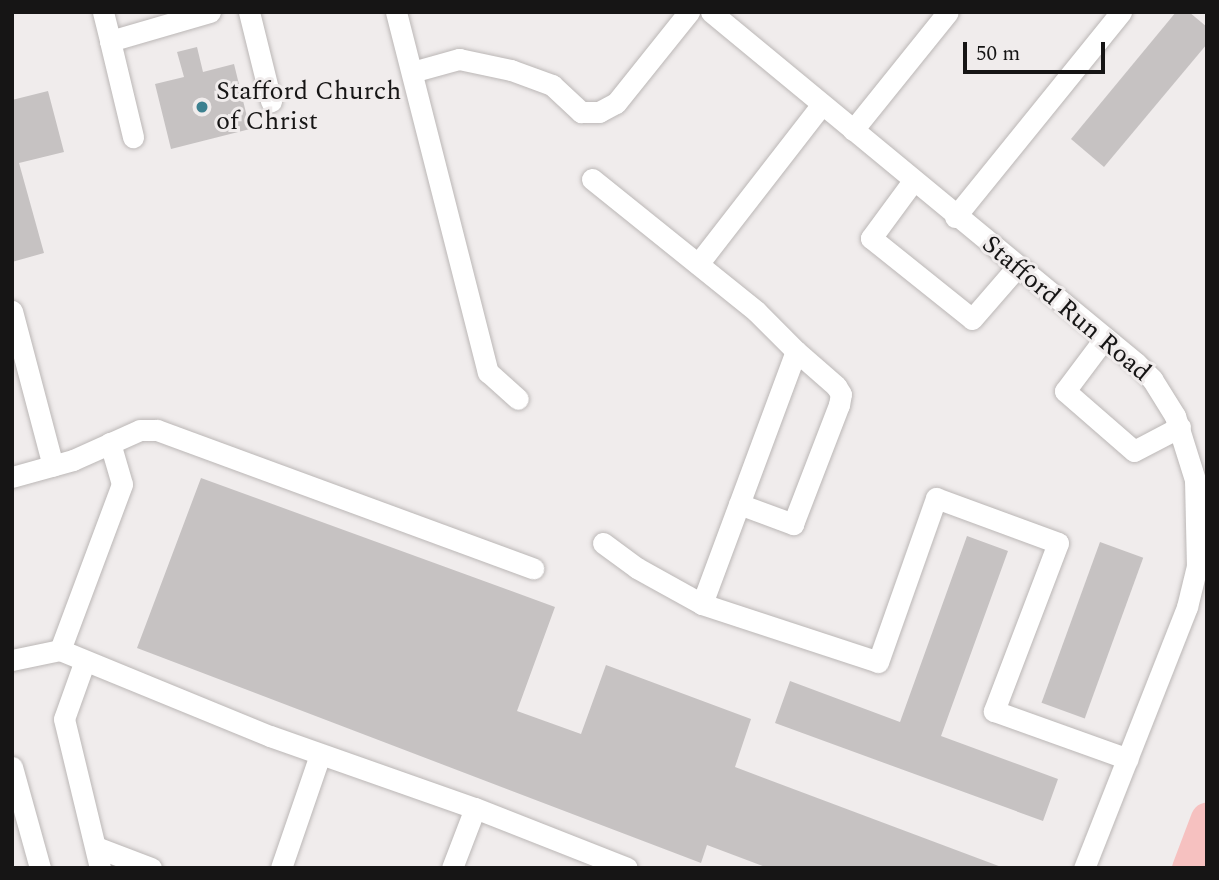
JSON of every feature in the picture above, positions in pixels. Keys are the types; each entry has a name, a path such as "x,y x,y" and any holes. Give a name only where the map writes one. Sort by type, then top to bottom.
{"street":[{"path":"103,12 133,136"},
{"path":"110,41 210,12"},
{"path":"249,12 271,101"},
{"path":"396,12 488,372 517,400"},
{"path":"412,72 458,59 511,69 552,85 581,112 599,112 616,103 689,12"},
{"name":"Stafford Run Road","path":"710,12 1152,379 1180,427 1198,450 1197,566 1187,607 1084,868"},
{"path":"853,130 948,12"},
{"path":"955,217 1121,12"},
{"path":"698,264 822,104"},
{"path":"592,179 698,264 836,386 841,394 793,524 739,504"},
{"path":"913,181 871,238 972,319 1017,267"},
{"path":"12,310 53,466"},
{"path":"1104,339 1065,391 1135,451 1180,427"},
{"path":"702,604 796,351"},
{"path":"12,477 53,466 140,430 157,430 533,568"},
{"path":"60,650 122,484 110,443"},
{"path":"603,543 638,568 702,604 878,662 936,498 1058,543 994,711 1128,759"},
{"path":"12,660 60,650 84,663 320,755 475,808 627,868"},
{"path":"84,663 64,719 100,868"},
{"path":"281,868 320,755"},
{"path":"12,767 40,868"},
{"path":"452,868 475,808"},
{"path":"96,847 151,868"}],"building":[{"path":"1176,12 1189,12 1207,27 1207,44 1104,167 1071,139"},
{"name":"Stafford Church of Christ","path":"197,47 203,72 234,64 250,129 171,149 155,84 184,77 177,52"},
{"path":"48,91 64,152 19,163 44,253 12,262 12,100"},
{"path":"201,478 555,607 517,711 581,734 606,665 751,719 735,767 1004,868 768,868 707,845 701,863 137,648"},
{"path":"967,536 1008,551 941,736 1058,779 1043,821 775,723 790,681 900,722"},
{"path":"1100,542 1143,558 1085,718 1042,703"}],"waterway":[{"path":"1188,868 1207,818"}],"place":[{"name":"Stafford Church of Christ","path":"202,107"}]}
